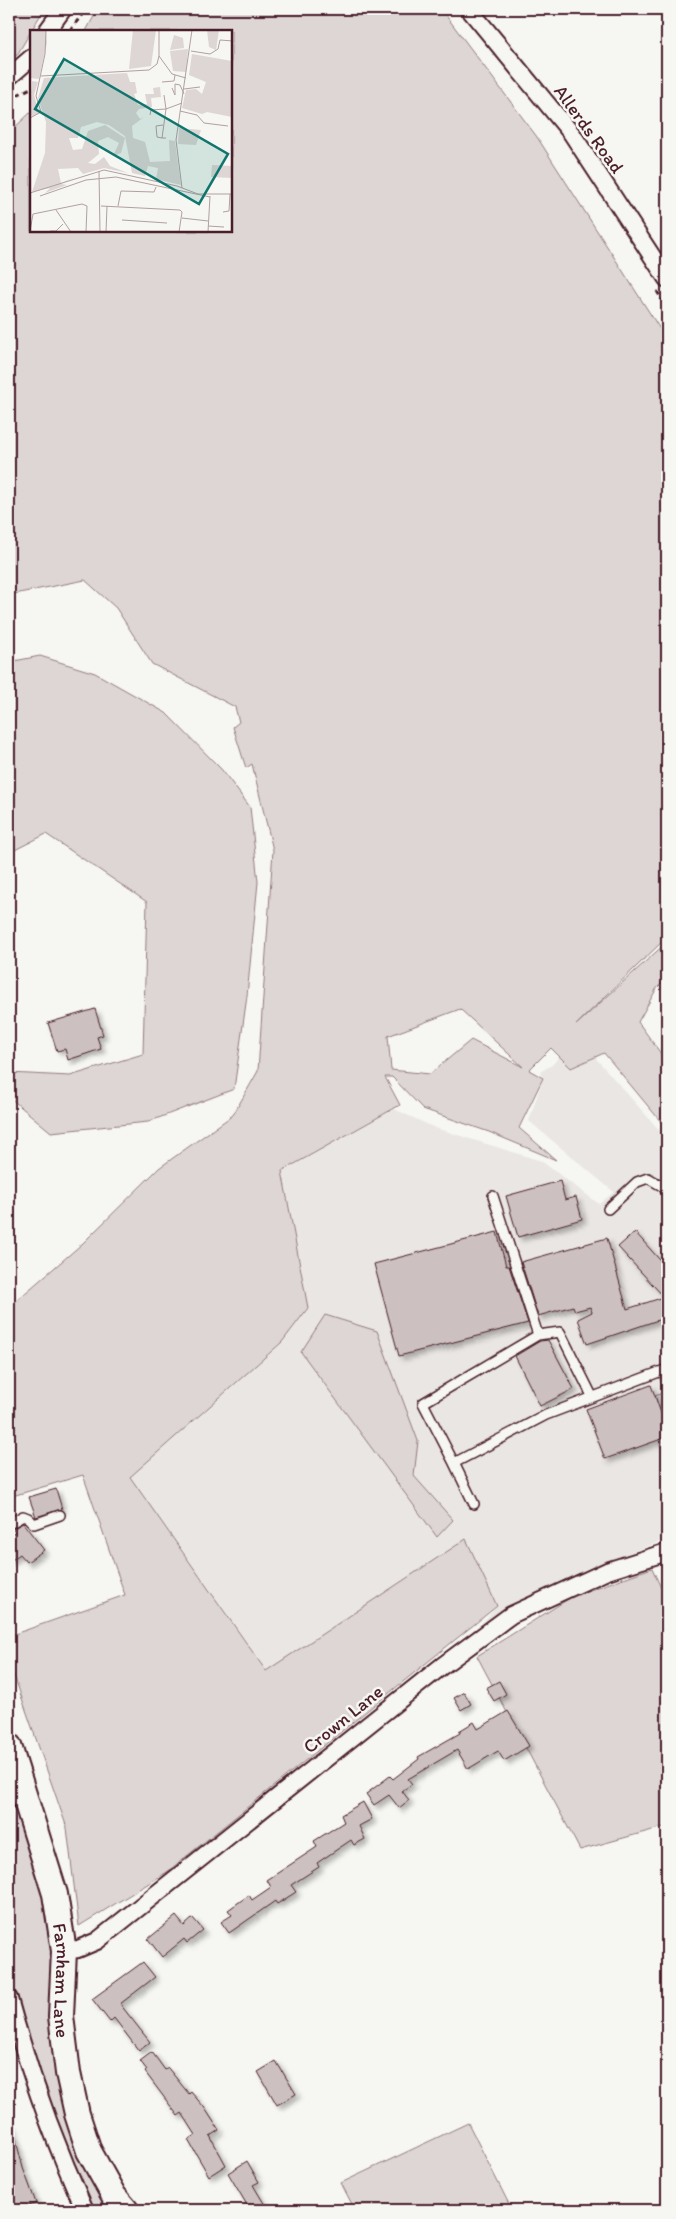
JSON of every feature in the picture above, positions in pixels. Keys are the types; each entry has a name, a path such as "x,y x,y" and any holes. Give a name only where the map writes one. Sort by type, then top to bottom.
{"street":[{"path":"49,30 63,9"},
{"name":"Allerds Road","path":"468,9 572,134 667,279"},
{"path":"9,77 30,59"},
{"name":"Crown Lane","path":"64,1951 78,1949 97,1941 442,1666 511,1616 607,1571 667,1552"},
{"name":"Farnham Lane","path":"9,1746 55,1894 64,1951 61,2016 68,2073 77,2114 89,2151 114,2196 126,2210"},
{"path":"9,1999 23,2052 62,2159 85,2210"}],"lane":[{"path":"608,1209 637,1182 648,1178 667,1191"},
{"path":"493,1196 538,1335"},
{"path":"474,1504 424,1403 538,1335 560,1332 592,1396"},
{"path":"454,1464 546,1415 667,1369"},
{"path":"9,1524 23,1516 34,1524 60,1515"}],"path":[{"path":"71,30 86,9"},
{"path":"9,99 30,88"},
{"path":"667,1400 662,1402 667,1414"}],"shaded area":[{"path":"9,9 44,9 17,55 9,60"},
{"path":"98,9 441,9 537,137 667,340 667,937 576,1025 667,942 667,978 657,988 638,1022 667,1062 667,1129 604,1053 571,1068 551,1048 529,1070 543,1078 519,1128 556,1160 489,1132 423,1109 392,1077 385,1077 400,1105 282,1171 308,1308 282,1342 130,1477 266,1671 466,1539 497,1606 167,1872 79,1926 67,1828 9,1661 9,1636 125,1595 83,1475 9,1497 9,1307 83,1243 159,1168 233,1115 258,1071 273,850 252,764 246,768 233,727 239,722 235,707 152,664 116,608 85,580 9,595 9,133 30,113 30,232 232,232 232,30 87,30","holes":["460,1009 523,1067 471,1040 430,1074 391,1070 388,1036"]},
{"path":"40,656 95,673 166,713 222,770 250,807 258,882 247,996 234,1089 148,1122 51,1132 9,1097 9,1073 70,1076 143,1054 147,902 46,834 9,853 9,662"},
{"path":"577,1037 667,1139 667,1539 586,1569 485,1628 482,1623 497,1606 466,1540 267,1671 130,1477 282,1342 308,1308 282,1171 394,1109 435,1128 541,1161 599,1204 614,1192 529,1121 543,1078 540,1072 552,1065"},
{"path":"325,1315 377,1331 418,1441 414,1476 453,1520 437,1537 301,1352"},
{"path":"667,1374 667,1430 655,1396 665,1392 659,1376"},
{"path":"652,1568 667,1601 667,1826 580,1850 477,1656 573,1596"},
{"path":"9,1778 50,1915 53,2041 113,2210 93,2210 73,2172 32,2069 9,1977"},
{"path":"468,2123 512,2210 355,2210 341,2183"}],"building":[{"path":"95,1009 103,1035 97,1037 101,1049 68,1060 65,1049 57,1051 48,1023"},
{"path":"560,1181 565,1200 576,1197 582,1219 518,1237 506,1196"},
{"path":"497,1232 506,1266 509,1266 528,1323 399,1356 374,1264"},
{"path":"635,1232 667,1268 667,1317 587,1344 578,1319 592,1312 590,1307 575,1311 573,1306 538,1316 521,1262 607,1238 627,1309 664,1297 618,1247"},
{"path":"548,1340 574,1389 540,1406 515,1356 540,1341"},
{"path":"651,1385 667,1430 667,1437 605,1459 586,1409"},
{"path":"56,1489 62,1509 36,1517 29,1497"},
{"path":"23,1523 44,1550 27,1562 20,1554 9,1562 9,1536 15,1532 12,1529"},
{"path":"499,1681 506,1694 494,1701 486,1688"},
{"path":"464,1692 471,1704 461,1710 454,1698"},
{"path":"508,1711 529,1746 504,1761 498,1751 468,1769 457,1750 408,1779 412,1784 402,1791 409,1800 399,1808 389,1795 374,1805 366,1794 390,1776 393,1779 419,1759 418,1757 460,1733 459,1731 474,1722 478,1729"},
{"path":"363,1802 372,1819 359,1826 365,1839 354,1845 351,1840 317,1863 319,1867 291,1885 296,1892 277,1904 275,1901 229,1933 221,1922 232,1915 228,1910 249,1895 252,1900 271,1887 267,1880 317,1847 314,1841 344,1822 341,1815"},
{"path":"176,1916 184,1926 193,1918 203,1930 187,1943 184,1939 162,1957 148,1939"},
{"path":"143,1962 155,1977 120,2004 150,2042 139,2051 114,2018 110,2022 92,1999"},
{"path":"152,2052 165,2070 168,2068 189,2094 191,2092 204,2107 219,2130 210,2136 226,2165 209,2176 188,2140 196,2135 182,2113 178,2116 145,2072 147,2070 140,2061"},
{"path":"276,2061 296,2094 277,2105 258,2072"},
{"path":"9,2125 12,2125 23,2168 36,2203 18,2210 13,2210 9,2199"},
{"path":"247,2161 259,2182 253,2185 268,2210 250,2210 228,2173"}]}
